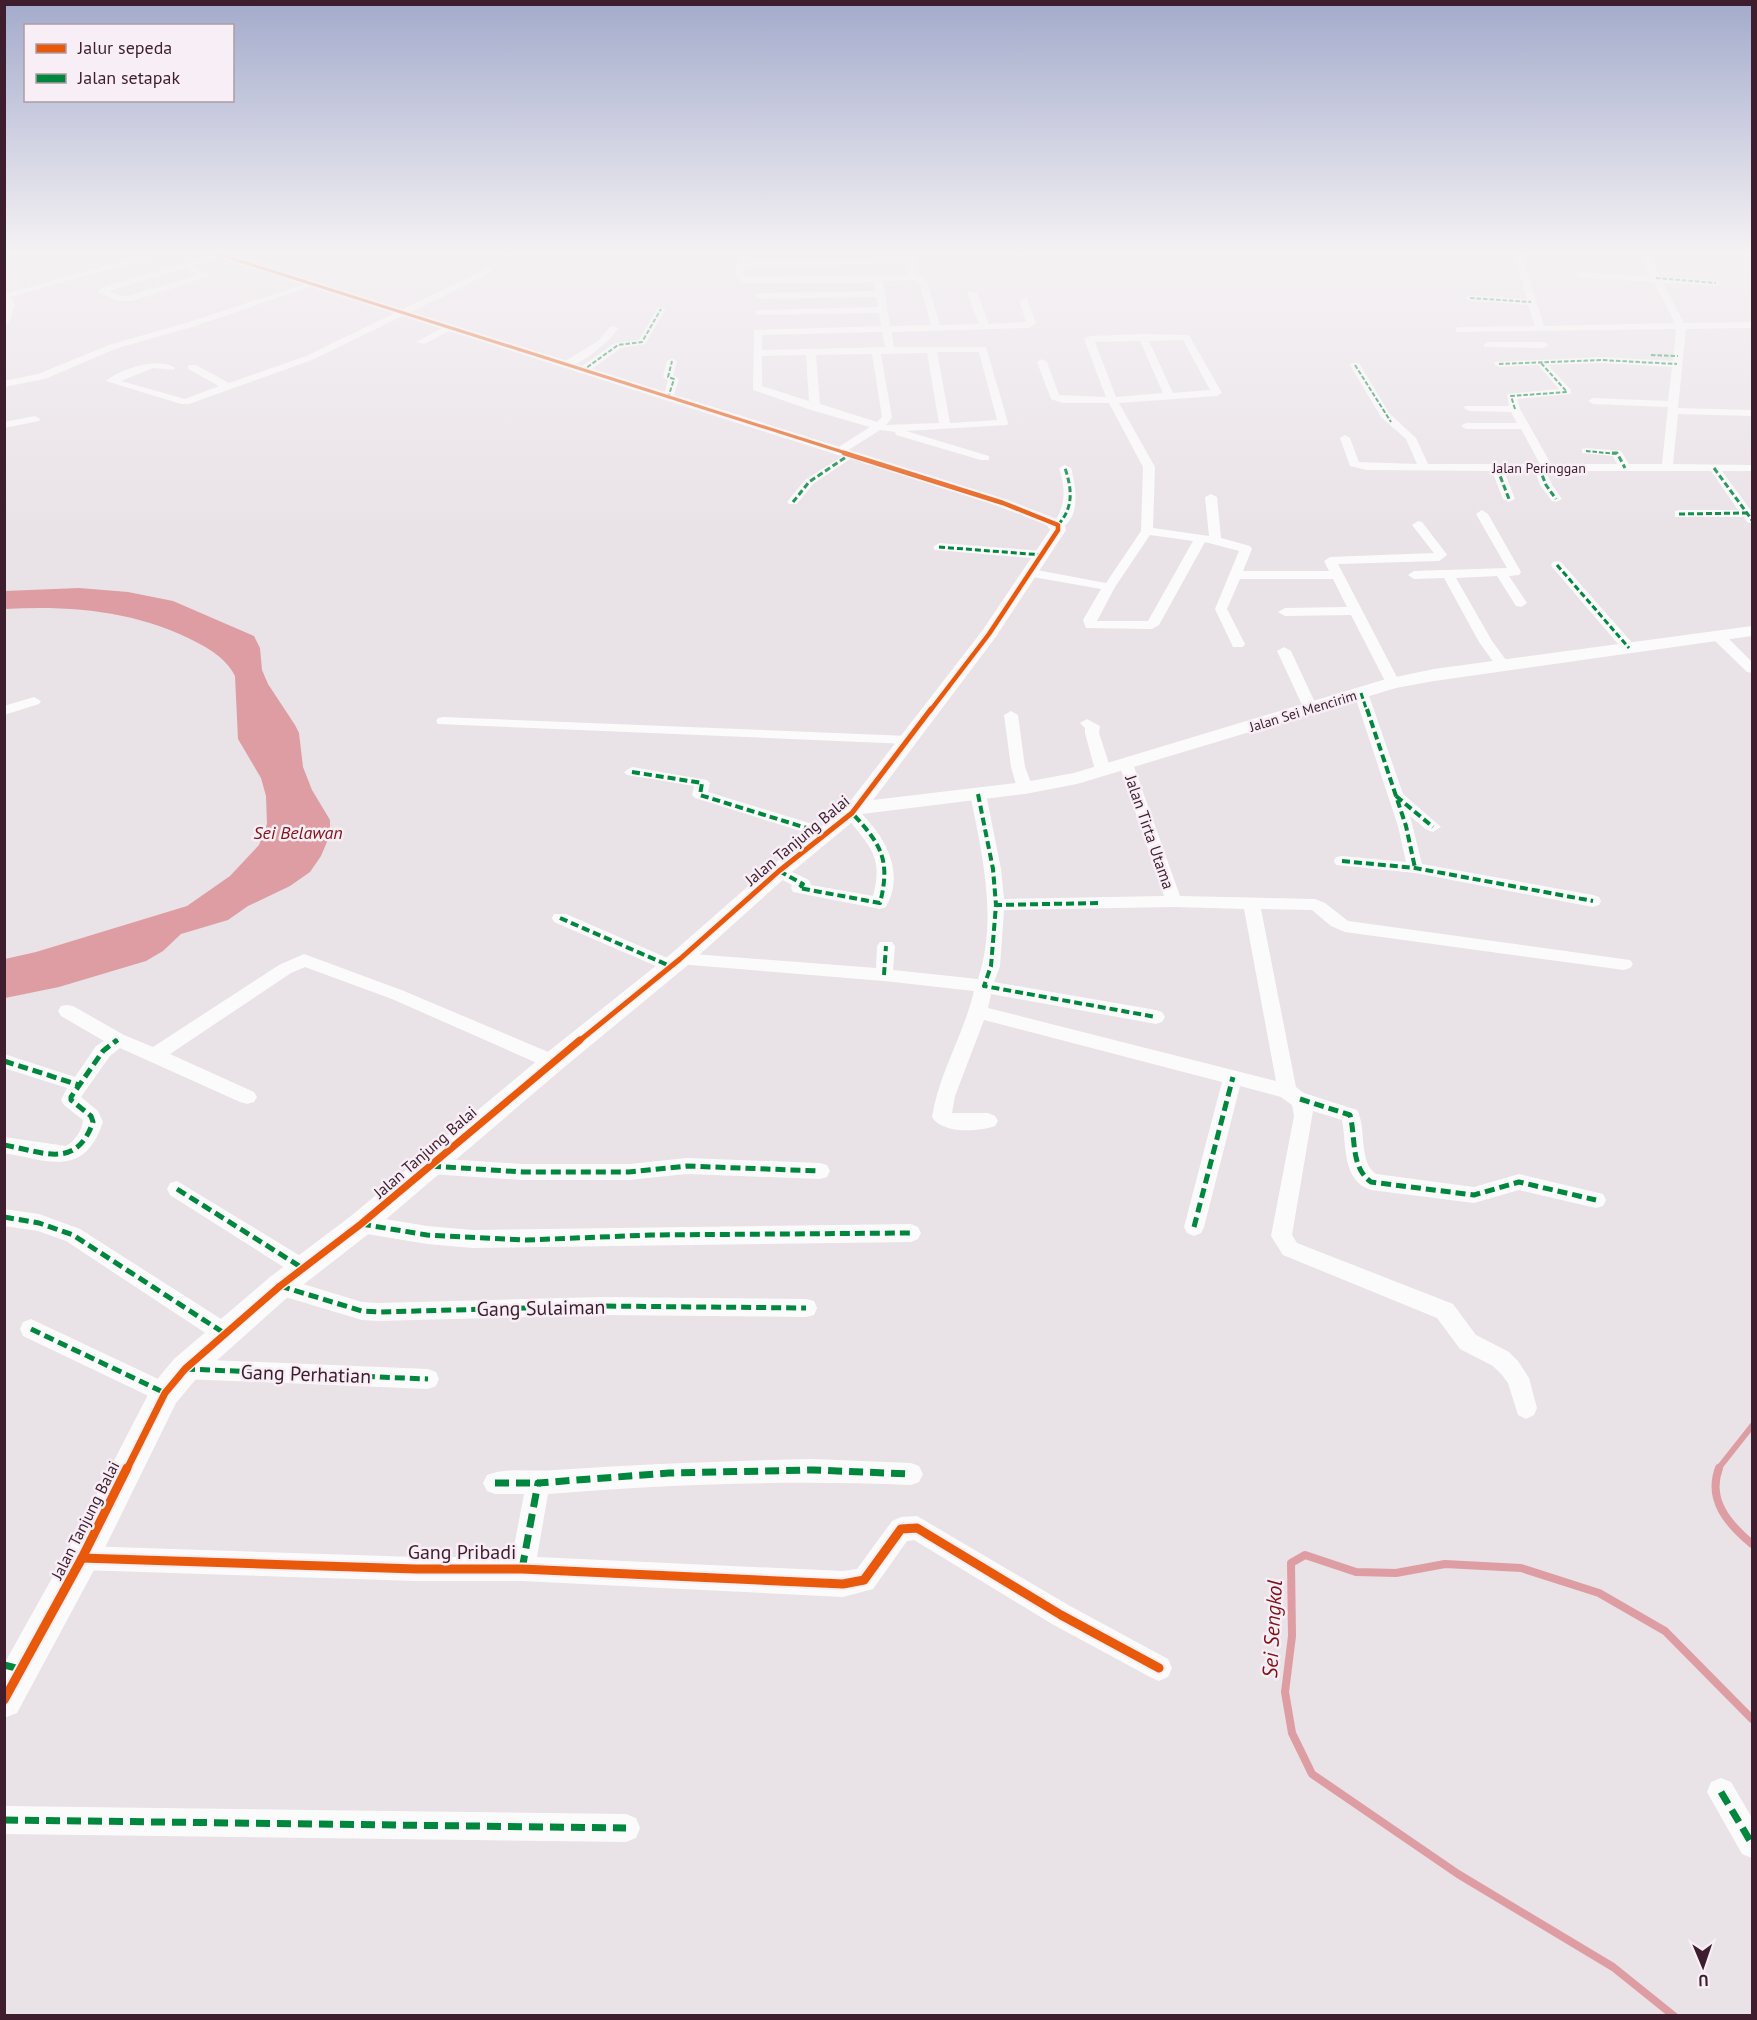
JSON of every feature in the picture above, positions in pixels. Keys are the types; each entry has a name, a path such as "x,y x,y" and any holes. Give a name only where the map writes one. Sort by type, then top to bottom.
{"street":[{"path":"4,384 49,374 107,349"},
{"path":"170,368 152,365 111,381 183,403 309,358 327,349"},
{"path":"517,349 1003,503 1058,525 1067,516 1071,495 1065,468"},
{"path":"574,368 594,349"},
{"path":"574,368 610,349"},
{"path":"757,349 757,388 815,408 985,458"},
{"path":"1093,349 1112,400 1149,467 1148,531 1109,588 1090,620 1091,625 1152,625 1201,538"},
{"path":"1149,349 1170,397"},
{"path":"1042,362 1055,397 1058,399 1112,400 1217,393 1193,349"},
{"path":"1548,349 1560,362"},
{"path":"1667,468 1672,407 1678,377 1678,349"},
{"path":"931,350 945,426"},
{"path":"757,353 983,350 1003,422 1001,425 883,428 844,453 809,482 793,502"},
{"path":"876,351 886,418 883,428"},
{"path":"811,352 815,408"},
{"path":"1630,354 1677,360"},
{"path":"1499,364 1677,360"},
{"path":"668,398 674,379 668,377 672,362"},
{"path":"1541,363 1567,393 1511,396 1543,467 1546,485 1556,499"},
{"path":"1355,365 1385,415 1411,438 1424,468"},
{"path":"192,367 228,387"},
{"path":"1619,372 1641,374"},
{"path":"49,374 67,375"},
{"path":"1663,375 1678,377"},
{"path":"1593,401 1752,413"},
{"path":"1469,408 1515,409"},
{"path":"4,425 35,419"},
{"path":"1466,426 1525,426"},
{"name":"Jalan Peringgan","path":"1345,438 1354,464 1383,468 1752,468"},
{"path":"1586,451 1617,453 1625,468"},
{"path":"1497,468 1509,499"},
{"path":"1714,468 1750,517"},
{"path":"1211,497 1215,540"},
{"path":"1414,575 1515,571 1482,514"},
{"path":"1679,514 1750,517"},
{"name":"Jalan Tanjung Balai","path":"4,1700 12,1667 82,1558 165,1393 185,1369 280,1286 362,1224 553,1062 675,963 778,872 855,811 989,634 1037,564 1058,530 1058,525"},
{"path":"1393,683 1330,560 1441,555 1418,525"},
{"path":"1148,531 1215,540 1246,549 1221,609 1238,644"},
{"path":"939,546 1037,564 1109,588"},
{"path":"1557,565 1629,648"},
{"path":"1500,572 1521,603"},
{"path":"1448,574 1486,642 1502,664"},
{"path":"1234,575 1337,575"},
{"path":"1285,612 1355,611"},
{"name":"Jalan Sei Mencirim","path":"855,811 1025,788 1103,770 1393,683 1502,664 1752,631"},
{"path":"1718,636 1752,669"},
{"path":"1284,651 1311,709"},
{"path":"1361,693 1406,826 1415,868"},
{"path":"4,711 34,701"},
{"path":"1011,715 1018,767 1025,788"},
{"path":"443,721 908,740"},
{"path":"1087,723 1093,726 1092,733 1103,770"},
{"name":"Jalan Tirta Utama","path":"1126,764 1174,901"},
{"path":"632,772 702,783 700,795 826,834"},
{"path":"978,794 993,870 996,904 991,966 978,1012 945,1096 942,1117 947,1121 988,1120"},
{"path":"1396,796 1434,827"},
{"path":"778,872 803,884 799,888 880,903 885,867 882,850 878,841 855,811"},
{"path":"1342,861 1415,868 1593,901"},
{"path":"996,904 1174,901 1315,905 1322,908 1334,921 1345,926 1624,964"},
{"path":"1251,903 1294,1095 1304,1116 1281,1236 1284,1243 1290,1250 1444,1311 1468,1342 1501,1359 1510,1368 1518,1378 1526,1408"},
{"path":"560,918 675,963 884,975 984,986 1156,1017"},
{"path":"884,975 886,946"},
{"path":"155,1055 285,969 304,960 398,996 553,1062"},
{"path":"67,1011 118,1040 247,1097"},
{"path":"978,1012 1233,1077 1294,1095 1350,1116 1354,1148 1362,1176 1371,1182 1474,1195 1519,1182 1596,1200"},
{"path":"4,1145 64,1154 74,1152 93,1122 91,1116 71,1100 104,1051 118,1040"},
{"path":"4,1061 79,1085"},
{"path":"1194,1227 1233,1077"},
{"path":"429,1166 523,1172 629,1172 687,1166 820,1171"},
{"path":"177,1189 303,1269"},
{"path":"4,1217 39,1223 73,1235 224,1333"},
{"path":"362,1224 427,1235 527,1240 651,1235 911,1233"},
{"name":"Gang Sulaiman","path":"280,1286 362,1311 379,1312 601,1306 806,1308"},
{"path":"31,1329 76,1349 103,1366 165,1393"},
{"name":"Gang Perhatian","path":"185,1369 428,1379"},
{"path":"495,1483 538,1483 669,1473 813,1470 911,1474"},
{"path":"522,1569 538,1483"},
{"name":"Gang Pribadi","path":"82,1558 416,1569 522,1569 843,1584 864,1580 901,1529 917,1528 1060,1615 1160,1668"},
{"path":"1720,1792 1752,1844"},
{"path":"4,1820 626,1828"}],"water":[{"name":"Sei Belawan","path":"79,588 128,592 173,601 254,636 260,648 262,670 268,684 299,733 303,767 312,790 330,820 330,835 321,856 310,872 290,886 248,906 228,920 181,934 163,951 146,961 59,987 5,998 5,959 36,952 187,906 230,876 259,845 267,824 266,796 261,778 238,739 235,676 219,656 175,632 128,617 104,612 55,608 5,609 5,591"}],"waterway":[{"name":"Sei Sengkol","path":"1718,1469 1752,1426"},
{"name":"Sei Sengkol","path":"1719,1468 1716,1480 1718,1501 1728,1520 1752,1544"},
{"name":"Sei Sengkol","path":"1674,2016 1613,1967 1458,1874 1312,1774 1292,1733 1285,1692 1292,1636 1291,1563 1305,1555 1356,1572 1396,1573 1445,1564 1521,1568 1599,1593 1665,1631 1752,1719"}],"marked path":[{"path":"582,371 612,349"},
{"path":"1651,355 1678,356"},
{"path":"1499,364 1601,360 1677,364"},
{"path":"668,398 674,379 668,377 672,361"},
{"path":"1515,409 1511,396 1567,392 1541,363"},
{"path":"1355,365 1391,422"},
{"path":"1586,451 1617,453 1625,468"},
{"path":"793,502 809,482 849,455"},
{"path":"1539,467 1546,485 1556,499"},
{"path":"1058,525 1070,505 1070,491 1065,468"},
{"path":"1497,468 1509,499"},
{"path":"1714,468 1752,520"},
{"path":"1679,514 1747,513"},
{"path":"939,547 1043,555"},
{"path":"1557,565 1629,648"},
{"path":"1361,693 1406,826 1415,868"},
{"path":"632,772 702,783 700,795 826,834"},
{"path":"978,794 993,869 996,905"},
{"path":"1396,796 1433,827"},
{"path":"779,871 803,884 799,888 880,903 886,875 882,853 871,834 852,813"},
{"path":"1342,861 1415,868 1593,901"},
{"path":"1098,903 996,905 991,966 984,986 1156,1017"},
{"path":"560,918 670,966"},
{"path":"884,975 886,946"},
{"path":"4,1145 59,1154 71,1153 79,1148 93,1122 91,1116 71,1100 71,1097 103,1051 118,1040"},
{"path":"4,1061 79,1085"},
{"path":"1194,1227 1233,1077"},
{"path":"1300,1099 1350,1115 1357,1162 1364,1177 1371,1182 1474,1195 1519,1182 1596,1200"},
{"path":"431,1166 523,1172 629,1172 687,1166 820,1171"},
{"path":"177,1189 304,1269"},
{"path":"4,1217 39,1223 73,1235 224,1333"},
{"path":"361,1224 427,1235 527,1240 651,1235 911,1233"},
{"path":"280,1286 362,1311 379,1312 601,1306 806,1308"},
{"path":"31,1329 165,1393"},
{"path":"185,1369 428,1379"},
{"path":"522,1569 538,1483 669,1473 813,1470 911,1474"},
{"path":"495,1483 538,1483"},
{"path":"4,1665 20,1669"},
{"path":"1721,1792 1752,1844"},
{"path":"4,1820 626,1828"}],"cycle path":[{"path":"4,1700 82,1558 165,1393 185,1369 280,1286 361,1224 553,1062 680,959 779,871 852,813 989,634 1058,530 1058,525 1053,522 1003,503 518,349"},
{"path":"82,1558 416,1569 522,1569 843,1584 864,1580 901,1529 917,1528 1061,1615 1159,1668"}]}
